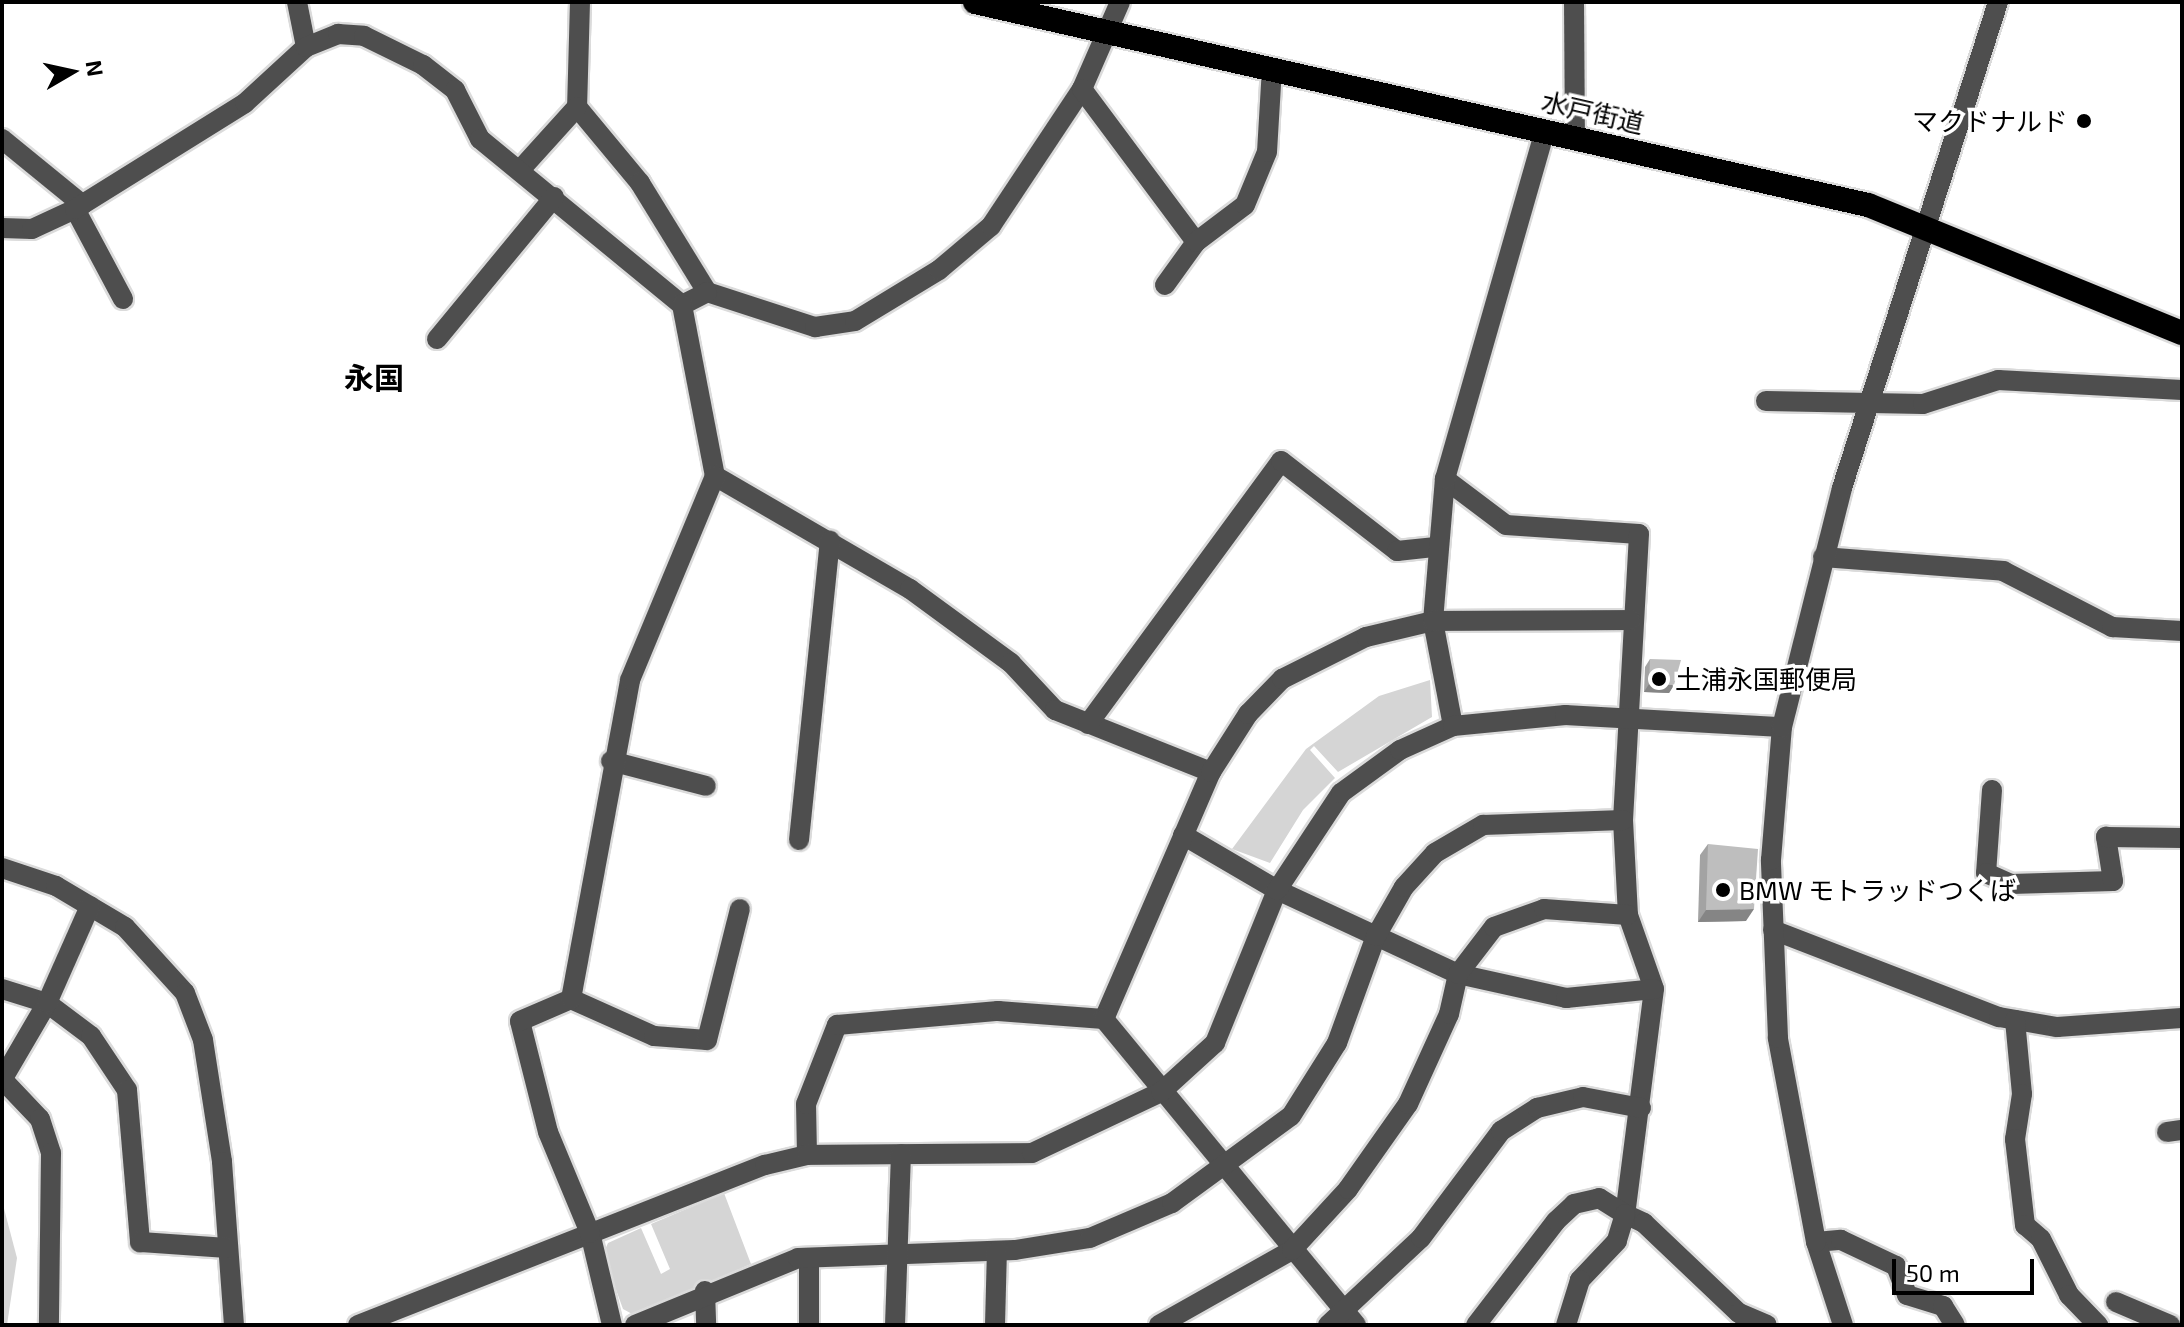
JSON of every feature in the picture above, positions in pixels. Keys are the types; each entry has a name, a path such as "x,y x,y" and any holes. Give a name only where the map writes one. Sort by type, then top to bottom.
{"highway":[{"name":"水戸街道","path":"975,2 1575,136 1928,226 2182,333"}],"street":[{"path":"297,2 306,47"},
{"path":"520,170 577,107 580,2"},
{"path":"577,107 640,183 707,292 815,327 855,321 939,270 991,226 1082,89 1120,2"},
{"path":"1574,2 1575,136"},
{"path":"1843,1325 1816,1242 1778,1038 1773,930 1782,727 1823,557 1998,2"},
{"path":"2,228 32,229 79,207 245,103 306,47 338,34 364,36 423,65 455,90 480,139 682,305 715,476 630,680 611,761 571,999"},
{"path":"1165,285 1196,242 1245,205 1267,152 1272,69"},
{"path":"1082,89 1196,242"},
{"path":"1453,726 1433,621 1436,547 1445,479 1545,130"},
{"path":"2,139 79,207 123,299"},
{"path":"437,339 554,197"},
{"path":"682,305 707,292"},
{"path":"1766,401 1869,407 1923,404 1998,380 2182,390"},
{"path":"1088,724 1281,461 1397,551 1436,547"},
{"path":"715,476 830,541 1011,663 1055,710 1211,772"},
{"path":"1445,479 1506,525 1639,534 1630,620 1623,820 1628,915 1654,989 1625,1214 1617,1241 1580,1280 1566,1325"},
{"path":"799,840 830,541"},
{"path":"1823,557 2003,571 2112,627 2182,631"},
{"path":"1104,1019 1211,772 1248,714 1282,679 1366,637 1433,621 1630,620"},
{"path":"358,1325 590,1233 807,1155 1032,1153 1161,1092 1215,1043 1277,890 1341,793 1400,750 1453,726 1625,717 1782,727"},
{"path":"611,761 706,786"},
{"path":"1992,790 1986,873 2011,884 2113,881 2106,837 2182,838"},
{"path":"635,1325 705,1291 809,1258 896,1258 997,1251 1115,1228 1172,1203 1291,1116 1337,1043 1376,936 1404,887 1435,853 1483,825 1623,820"},
{"path":"1183,835 1277,890 1458,974 1566,998 1654,989"},
{"path":"2,868 90,906 162,962 198,1024 222,1162 234,1325"},
{"path":"49,1325 51,1153 40,1119 2,1080 47,1003 90,906"},
{"path":"612,1325 590,1233 548,1132 520,1021 571,999 654,1036 707,1040 740,909"},
{"path":"1159,1325 1292,1250 1381,1150 1408,1104 1449,1014 1458,974 1494,927 1519,913 1628,915"},
{"path":"1773,930 2015,1020 2057,1027 2182,1018"},
{"path":"2,989 47,1003 91,1036 127,1090 140,1242 228,1248"},
{"path":"807,1155 806,1104 837,1025 998,1011 1104,1019 1351,1320"},
{"path":"2015,1020 2022,1094 2015,1139 2025,1225 2041,1239 2069,1295 2098,1325"},
{"path":"1328,1325 1351,1320 1421,1238 1501,1131 1537,1108 1583,1097 1641,1108"},
{"path":"895,1325 901,1154"},
{"path":"1476,1325 1574,1204 1599,1198 1644,1223 1735,1319 1767,1325"},
{"path":"1816,1242 1841,1240 1896,1266 1907,1295 1943,1306 1955,1325"},
{"path":"995,1325 997,1251"},
{"path":"809,1258 809,1325"},
{"path":"705,1291 706,1325"},
{"path":"2116,1302 2170,1325"}],"shaded area":[{"path":"1430,680 1432,717 1338,772 1314,746 1310,750 1335,778 1303,810 1270,863 1232,849 1306,749 1379,696"},
{"path":"724,1193 751,1264 634,1315 623,1309 603,1254 608,1243 641,1228 661,1274 670,1269 651,1224"},
{"path":"2,1201 17,1258 7,1325 2,1325"}],"building":[{"path":"1650,659 1681,660 1674,685 1649,684"},
{"name":"BMW モトラッドつくば","path":"1708,844 1758,849 1754,909 1706,910"}],"place":[{"name":"マクドナルド","path":"2084,121"},
{"name":"土浦永国郵便局","path":"1659,679"},
{"name":"BMW モトラッドつくば","path":"1723,890"}],"district":[{"name":"永国","path":"374,377"}]}
